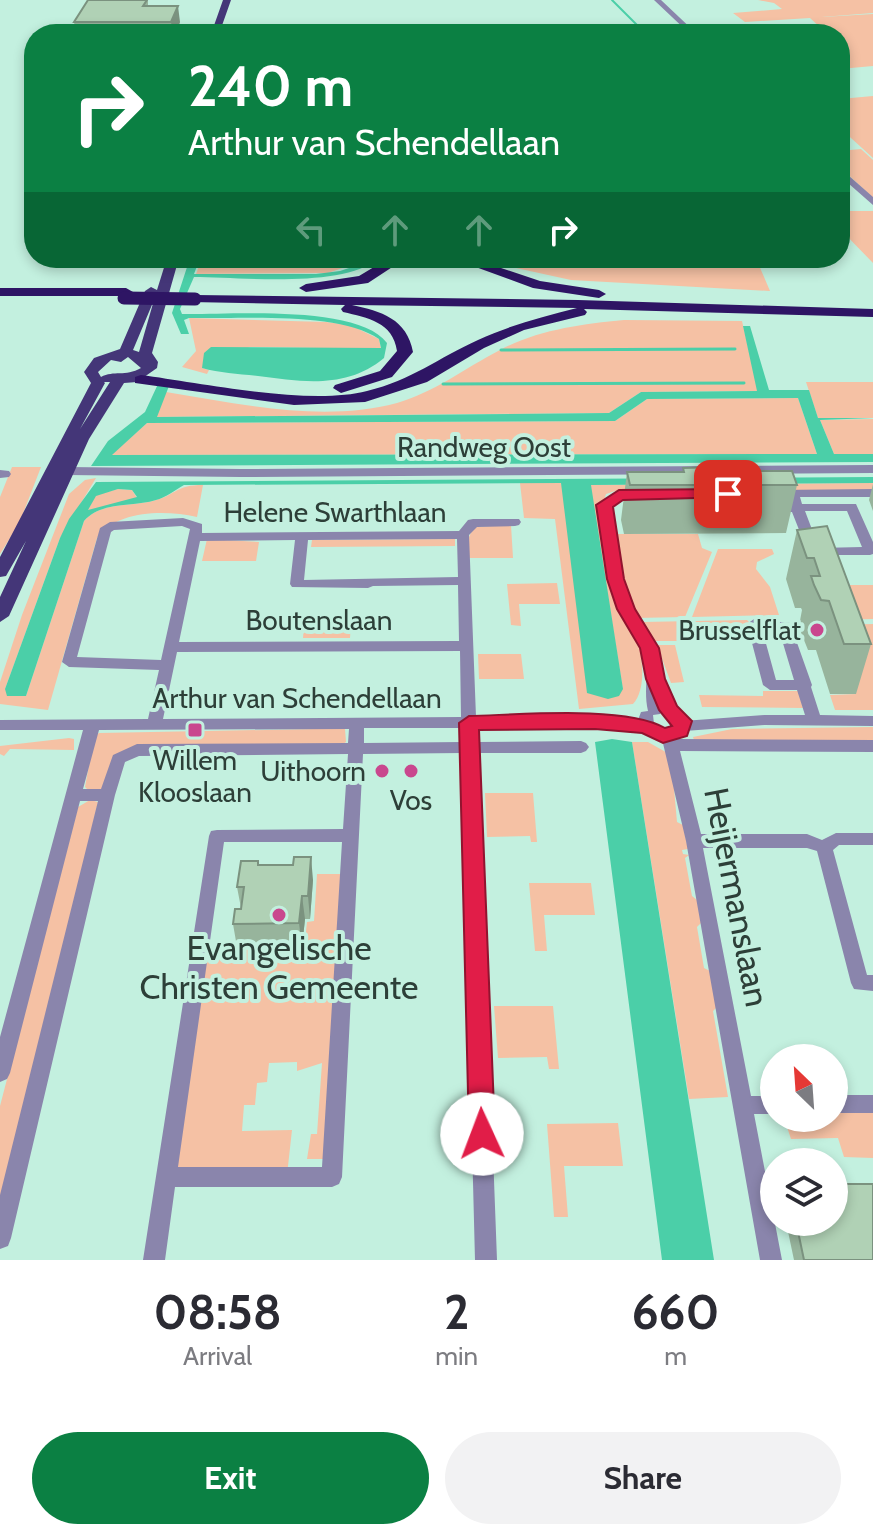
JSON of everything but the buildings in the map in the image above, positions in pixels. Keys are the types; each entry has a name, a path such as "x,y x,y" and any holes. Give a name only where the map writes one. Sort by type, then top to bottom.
{"highway":[{"path":"196,296 339,286 363,280 383,268"},
{"path":"488,268 538,285 721,305"},
{"path":"0,295 873,310"},
{"path":"128,368 279,388 340,388 386,374 405,352 401,332 371,313 196,296"},
{"path":"241,299 721,305"},
{"path":"128,368 164,381 294,400 343,400 405,386 498,336 551,318 614,308 721,305"}],"main road":[{"path":"219,24 227,0"},
{"path":"98,400 130,383 128,368 136,330 158,268"},
{"path":"0,616 98,400 128,368 152,330 170,268"},
{"path":"0,572 33,514 64,470"}],"street":[{"path":"657,0 683,24"},
{"path":"850,180 873,202"},
{"name":"Randweg Oost","path":"64,470 96,473 873,469"},
{"path":"760,494 873,493"},
{"path":"754,508 798,507 852,507 870,551 814,552 798,507 792,494"},
{"name":"Heijermanslaan","path":"620,509 651,501 619,495 604,505 615,579 626,609 650,648 656,679 652,689 665,723 694,841 745,1105 771,1260"},
{"path":"154,725 168,665 196,537 197,527 183,522 110,526 105,531 68,658 74,665 168,665"},
{"name":"Helene Swarthlaan","path":"196,537 463,535 473,523 515,522"},
{"path":"463,535 486,1260"},
{"path":"302,537 297,584 464,581"},
{"path":"805,685 770,685 754,624 772,622 785,626 805,685 814,721"},
{"name":"Boutenslaan","path":"172,647 466,646"},
{"name":"Arthur van Schendellaan","path":"0,725 873,721"},
{"name":"Arthur van Schendellaan","path":"665,723 873,746"},
{"path":"167,1177 332,1177 357,724"},
{"path":"0,1073 92,726"},
{"name":"Arthur van Schendellaan","path":"107,795 118,759 129,751 581,747"},
{"path":"0,1238 107,795 75,795"},
{"path":"154,1260 217,836 352,835"},
{"path":"824,847 836,839 873,839"},
{"path":"694,841 807,841 824,847"},
{"path":"824,847 860,983 873,983"},
{"path":"848,1104 873,1104"},
{"path":"745,1105 760,1105"}],"shaded area":[{"path":"758,0 873,0 873,13 822,17 873,14 873,66 850,68 850,24 817,24 810,18 745,22 733,13 782,9 774,3"},
{"path":"873,96 873,158 850,137 850,98"},
{"path":"861,149 873,160 873,198 850,176 850,150"},
{"path":"850,211 873,211 873,263 850,239"},
{"path":"187,268 196,268 194,274 316,274 363,268 317,278 194,277 180,309 182,314 260,313 322,317 349,322 372,331 387,343 384,358 370,368 340,379 291,380 223,372 202,368 204,353 211,347 381,348 379,339 361,330 288,318 189,318 184,320 189,334 181,334 172,313"},
{"path":"198,268 342,268 328,273 196,274"},
{"path":"516,268 760,268 770,291 571,280"},
{"path":"189,318 350,325 379,339 381,349 250,347 202,368 209,370 207,374 182,367 196,351"},
{"path":"624,320 742,321 758,391 641,392 609,413 156,417 166,392 282,410 369,409 424,393 529,337 576,326"},
{"path":"743,326 750,326 769,390 809,390 818,418 873,418 820,420 834,454 873,454 873,462 91,466 108,441 145,412 158,384 169,386 157,417 609,413 641,392 757,391","holes":["798,398 817,454 112,455 147,423 615,421 647,399"]},
{"path":"806,382 873,382 873,418 818,418"},
{"path":"798,398 817,454 111,455 147,423 615,421 647,399"},
{"path":"873,419 873,454 834,454 820,420"},
{"path":"12,467 41,467 19,524 0,554 0,497"},
{"path":"873,477 873,483 591,485 623,689 619,696 608,699 587,693 561,483 184,485 159,499 99,510 84,521 26,696 7,696 5,689 60,538 69,519 96,482","holes":["118,489 132,490 137,497 88,510 96,496"]},
{"path":"96,478 60,538 5,689 26,696 84,521 108,507 156,500 187,486 203,485 197,517 170,513 142,514 106,529 97,538 48,710 0,704 0,682 22,615 69,494 85,480"},
{"path":"520,483 561,483 623,690 590,485 873,483 873,490 615,491 606,494 600,512 624,581 639,639 641,688 633,704 579,709 555,519 524,518"},
{"path":"118,489 132,490 137,498 87,511 96,495"},
{"path":"511,525 513,558 469,558 468,540 473,527"},
{"path":"612,534 698,534 702,548 712,552 685,617 635,618 629,608"},
{"path":"207,539 259,542 256,561 202,561"},
{"path":"455,539 455,546 311,547 312,540"},
{"path":"718,549 772,549 774,554 757,562 756,569 770,587 779,615 692,617"},
{"path":"557,583 560,604 519,604 521,626 511,625 507,584"},
{"path":"830,585 873,585 873,619 830,620"},
{"path":"747,620 751,624 747,631 680,631 682,641 654,641 642,622"},
{"path":"304,624 351,624 350,638 303,638"},
{"path":"873,624 873,710 835,710 830,695 856,694 832,625"},
{"path":"657,645 675,645 684,682 671,683"},
{"path":"478,654 521,654 524,679 479,679"},
{"path":"763,691 798,691 803,708 702,707 699,695 763,696"},
{"path":"873,727 873,742 695,743 693,737 732,729"},
{"path":"345,729 346,742 340,746 134,746 115,756 102,789 89,791 85,787 94,737 99,733"},
{"path":"74,739 74,750 10,749 4,756 0,754 0,746"},
{"path":"612,739 632,742 714,1260 662,1260 595,742"},
{"path":"632,742 648,742 671,755 677,822 683,825 688,849 682,850 683,854 689,855 685,858 701,923 697,927 704,968 710,971 718,1006 713,1011 728,1097 689,1099"},
{"path":"485,793 533,793 537,842 531,842 530,836 487,837"},
{"path":"90,800 98,802 0,1228 0,1106 78,807"},
{"path":"317,874 345,874 330,1159 307,1159 311,1134 317,1134 322,1063 297,1071 297,1062 269,1063 267,1082 257,1083 255,1105 244,1105 242,1131 292,1130 287,1175 174,1175 206,949 304,949 307,922 314,921"},
{"path":"529,883 591,883 595,915 544,915 547,951 535,951"},
{"path":"494,1006 553,1006 559,1069 549,1069 547,1057 498,1058"},
{"path":"848,1111 873,1111 873,1158 848,1157 848,1148 841,1148 838,1138 791,1139 789,1132 848,1132"},
{"path":"618,1123 623,1166 564,1166 568,1217 554,1217 547,1124"}],"waterway":[{"path":"612,0 636,24"},
{"path":"501,350 735,349"},
{"path":"443,384 744,383"}],"place":[{"name":"Brusselflat","path":"817,630"},
{"name":"Willem Klooslaan","path":"195,730"},
{"name":"Uithoorn","path":"382,771"},
{"name":"Vos","path":"411,771"},
{"name":"Evangelische Christen Gemeente","path":"279,915"}],"route":[{"path":"482,1134 469,723 595,722 646,726 663,736 680,731 683,721 669,710 656,679 650,648 626,609 615,579 604,505 619,495 728,494"}]}
